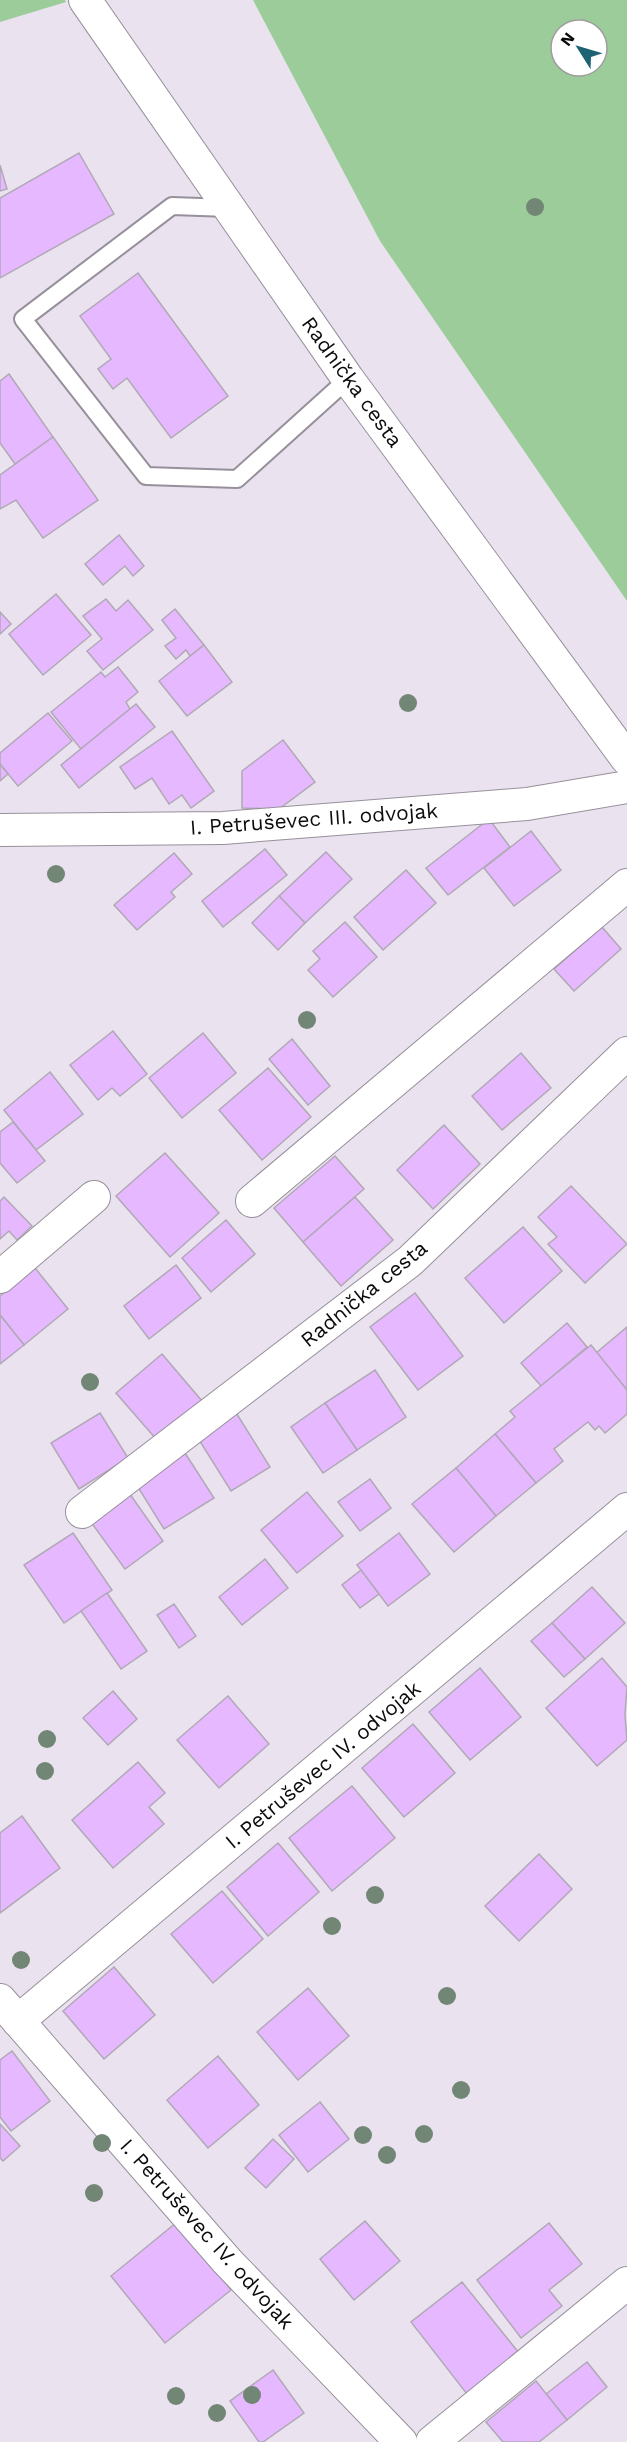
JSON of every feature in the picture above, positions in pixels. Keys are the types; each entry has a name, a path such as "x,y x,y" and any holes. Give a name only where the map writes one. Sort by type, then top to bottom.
{"street":[{"name":"Radnička cesta","path":"85,0 348,379 627,759"},
{"name":"I. Petruševec III. odvojak","path":"0,830 223,828 527,804 627,787"},
{"path":"252,1201 627,885"},
{"name":"Radnička cesta","path":"82,1512 410,1260 627,1053"},
{"path":"0,1277 94,1197"},
{"name":"I. Petruševec IV. odvojak","path":"401,2442 227,2260 9,2011 627,1509"},
{"path":"432,2442 627,2283"}],"lane":[{"path":"229,208 172,206 23,319 146,476 237,479 348,379"}],"green space":[{"path":"0,0 65,0 66,2 0,22"},
{"path":"253,0 627,0 627,601 380,241"}],"building":[{"path":"79,153 114,214 0,278 0,198"},
{"path":"0,165 7,189 0,191"},
{"path":"138,273 228,396 171,438 127,378 113,389 98,369 111,359 80,316"},
{"path":"9,374 53,437 15,464 0,443 0,381"},
{"path":"53,437 98,500 43,538 16,500 0,509 0,475"},
{"path":"119,535 144,566 133,576 125,566 103,585 85,564"},
{"path":"56,594 91,635 43,675 9,634"},
{"path":"106,599 116,611 128,600 153,630 103,670 87,651 102,639 83,616"},
{"path":"175,609 204,645 190,656 186,650 176,659 165,646 176,638 162,620"},
{"path":"0,612 11,624 0,634"},
{"path":"204,645 232,682 187,716 159,681"},
{"path":"118,667 138,692 126,702 130,709 81,749 51,712 101,672 105,677"},
{"path":"136,704 155,727 79,788 61,765"},
{"path":"48,713 72,741 18,786 0,764 0,753"},
{"path":"172,731 214,791 191,808 182,795 169,804 152,778 135,789 120,767"},
{"path":"283,740 315,782 279,809 242,808 242,771"},
{"path":"0,764 8,774 0,781"},
{"path":"489,819 510,847 448,895 426,868"},
{"path":"531,831 561,870 514,906 484,868"},
{"path":"265,849 287,875 223,927 202,901"},
{"path":"326,852 352,879 305,923 279,896"},
{"path":"174,853 192,874 171,892 175,897 137,930 114,905"},
{"path":"406,870 436,903 383,950 354,917"},
{"path":"279,896 305,923 278,950 252,923"},
{"path":"345,922 377,957 333,997 308,970 320,959 313,951"},
{"path":"602,927 621,949 574,991 554,969"},
{"path":"113,1031 147,1074 120,1096 112,1088 98,1100 70,1065"},
{"path":"203,1033 236,1073 182,1118 149,1078"},
{"path":"292,1039 330,1086 308,1105 269,1059"},
{"path":"521,1053 551,1088 502,1130 472,1096"},
{"path":"268,1068 311,1117 262,1160 219,1110"},
{"path":"50,1072 83,1114 36,1150 4,1110"},
{"path":"13,1122 45,1161 17,1183 0,1163 0,1132"},
{"path":"444,1125 480,1164 433,1209 397,1170"},
{"path":"165,1153 219,1213 170,1257 116,1196"},
{"path":"335,1156 364,1189 303,1242 274,1208"},
{"path":"571,1186 627,1244 585,1283 548,1244 557,1237 538,1217"},
{"path":"4,1197 32,1226 17,1240 9,1231 0,1239 0,1201"},
{"path":"355,1197 393,1240 341,1286 303,1242"},
{"path":"226,1220 255,1254 211,1292 182,1258"},
{"path":"523,1227 562,1271 504,1323 465,1278"},
{"path":"176,1265 201,1298 149,1339 124,1306"},
{"path":"35,1268 68,1309 24,1345 0,1315 0,1296"},
{"path":"415,1293 463,1356 418,1390 370,1327"},
{"path":"0,1315 24,1345 0,1364"},
{"path":"567,1323 587,1347 541,1386 521,1363"},
{"path":"627,1327 627,1390 596,1353"},
{"path":"591,1345 627,1390 627,1414 605,1433 599,1426 595,1430 588,1422 554,1449 563,1461 536,1483 495,1434 515,1417 510,1411"},
{"path":"162,1354 202,1401 156,1439 116,1393"},
{"path":"375,1370 406,1417 357,1450 325,1403"},
{"path":"325,1403 357,1450 323,1473 291,1427"},
{"path":"235,1411 270,1467 231,1491 196,1435"},
{"path":"100,1413 128,1458 79,1489 51,1443"},
{"path":"495,1434 536,1483 496,1516 456,1468"},
{"path":"185,1453 214,1498 164,1529 136,1484"},
{"path":"456,1468 496,1516 454,1552 412,1504"},
{"path":"370,1479 391,1508 360,1531 338,1502"},
{"path":"127,1490 163,1541 125,1569 88,1518"},
{"path":"307,1492 343,1536 297,1573 261,1530"},
{"path":"73,1533 112,1590 64,1623 24,1565"},
{"path":"399,1533 430,1574 388,1606 357,1565"},
{"path":"265,1559 288,1588 242,1625 219,1597"},
{"path":"361,1570 379,1594 360,1608 342,1585"},
{"path":"592,1587 625,1623 585,1659 552,1623"},
{"path":"107,1593 147,1651 121,1669 81,1611"},
{"path":"174,1604 196,1636 179,1648 157,1615"},
{"path":"552,1623 585,1659 564,1677 531,1641"},
{"path":"602,1658 627,1687 625,1715 627,1740 597,1766 546,1708"},
{"path":"480,1668 521,1717 470,1760 429,1712"},
{"path":"113,1691 137,1719 108,1745 83,1718"},
{"path":"228,1696 269,1744 219,1788 177,1740"},
{"path":"413,1724 455,1773 404,1817 362,1768"},
{"path":"138,1762 165,1793 149,1807 164,1824 113,1868 72,1820"},
{"path":"352,1786 395,1838 332,1891 289,1838"},
{"path":"22,1816 60,1868 0,1913 0,1833"},
{"path":"278,1843 319,1892 268,1936 227,1887"},
{"path":"539,1854 572,1889 519,1941 485,1906"},
{"path":"222,1891 263,1939 213,1983 171,1934"},
{"path":"114,1967 155,2015 104,2059 63,2011"},
{"path":"308,1988 349,2036 298,2080 257,2032"},
{"path":"12,2051 50,2101 11,2131 0,2117 0,2060"},
{"path":"218,2056 259,2105 208,2148 167,2100"},
{"path":"320,2102 349,2139 308,2172 279,2135"},
{"path":"0,2124 20,2146 3,2161 0,2158"},
{"path":"273,2139 294,2159 266,2188 245,2168"},
{"path":"365,2221 400,2261 354,2300 320,2259"},
{"path":"177,2222 231,2290 165,2343 111,2276"},
{"path":"549,2223 582,2264 549,2290 562,2306 521,2338 477,2280"},
{"path":"462,2282 519,2353 467,2394 411,2322"},
{"path":"587,2362 607,2387 567,2420 546,2394"},
{"path":"273,2370 304,2413 263,2442 259,2442 230,2401"},
{"path":"536,2381 567,2420 539,2442 503,2442 486,2422"}]}
